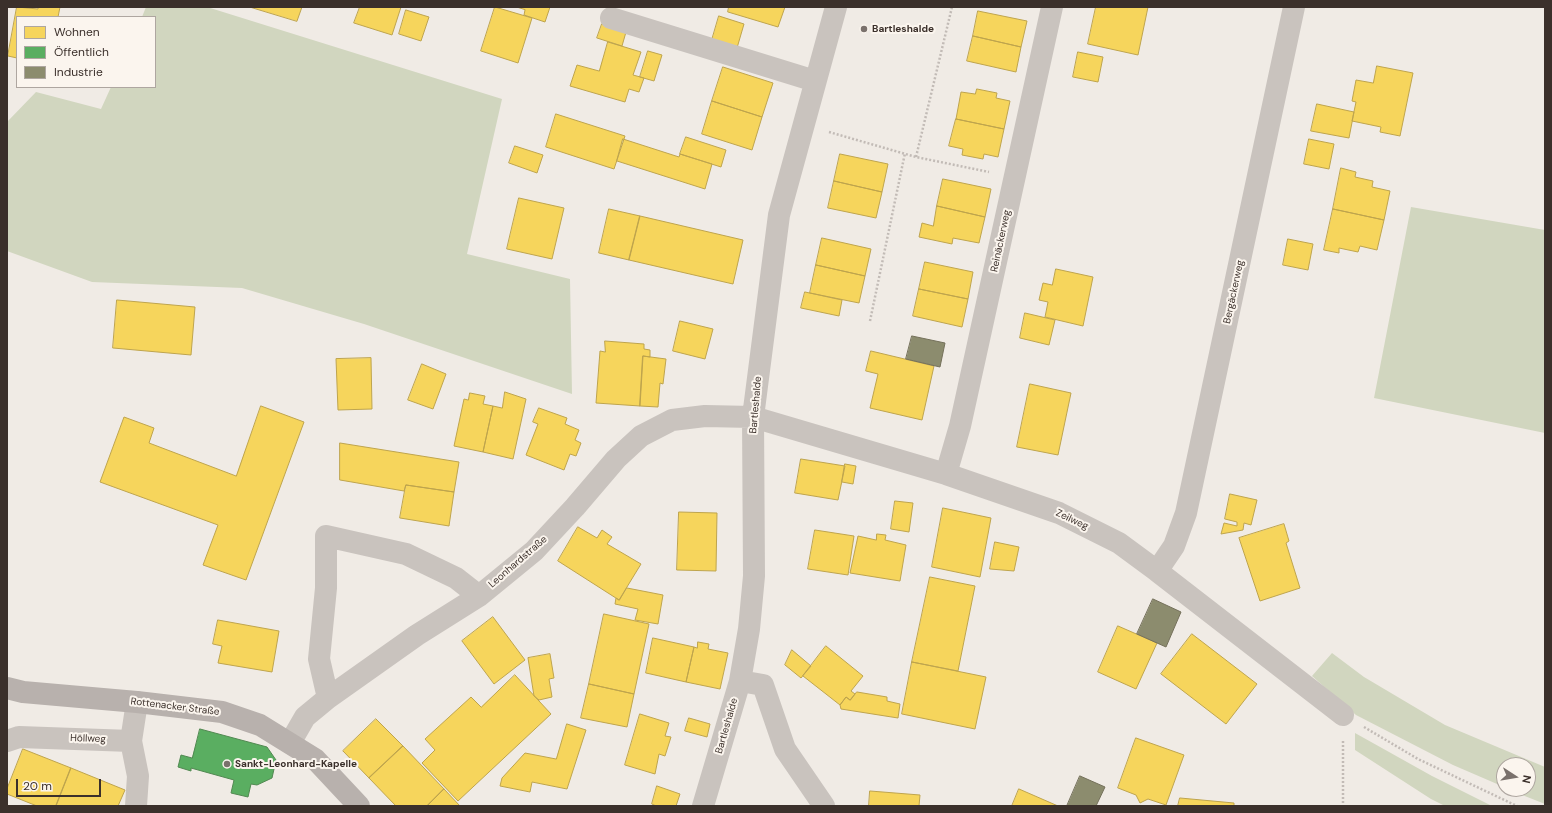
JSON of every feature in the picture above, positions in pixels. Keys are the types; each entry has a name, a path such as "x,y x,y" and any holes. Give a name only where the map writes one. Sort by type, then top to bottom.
{"main road":[{"name":"Rottenacker Straße","path":"7,688 23,692 137,702 222,712 260,725 315,759 359,806"}],"street":[{"name":"Bartleshalde","path":"703,806 740,681 749,629 754,576 753,417 779,215 836,7"},
{"name":"Reinäckerweg","path":"946,474 960,426 1052,7"},
{"name":"Bergäckerweg","path":"1158,571 1174,546 1186,513 1294,7"},
{"path":"611,18 815,81"},
{"name":"Leonhardstraße","path":"290,743 305,717 328,698 417,635 479,596 534,551 566,517 616,459 641,436 672,420 705,416 753,417"},
{"name":"Zeilweg","path":"753,417 946,474 1059,513 1119,543 1158,571 1343,715"},
{"path":"328,698 319,659 326,588 326,536 406,554 456,578 479,596"},
{"path":"740,681 763,685 785,749 824,806"},
{"path":"136,806 138,776 131,741 137,702"},
{"name":"Höllweg","path":"7,741 19,737 131,741"}],"path":[{"path":"916,156 952,7"},
{"path":"804,125 916,156 1015,178"},
{"path":"870,321 906,153"},
{"path":"1343,715 1343,806"},
{"path":"1343,715 1418,759 1517,806"}],"green space":[{"path":"146,7 207,7 502,99 467,254 570,279 572,394 364,324 242,288 92,282 7,251 7,122 36,92 101,109 111,88 156,88 156,16 142,16"},
{"path":"1411,207 1545,230 1545,433 1374,398"},
{"path":"1332,653 1364,677 1445,725 1521,757 1496,757 1496,784 1453,765 1356,715 1312,676"},
{"path":"1355,733 1432,776 1492,806 1445,806 1431,799 1355,750"},
{"path":"1536,763 1545,767 1545,804 1527,797 1536,797"}],"building: Wohnen":[{"path":"17,7 38,9 38,7 60,7 58,16 16,16 16,58 8,56"},
{"path":"250,7 302,7 297,21"},
{"path":"360,7 401,7 392,35 354,23"},
{"path":"495,7 532,18 518,63 481,51"},
{"path":"517,7 550,7 545,22 524,15 525,10"},
{"path":"729,7 785,7 778,27 728,12"},
{"path":"1096,7 1148,7 1138,55 1088,44"},
{"path":"406,10 429,17 421,41 399,34"},
{"path":"978,11 1027,21 1021,47 973,36"},
{"path":"719,16 744,24 737,48 712,40"},
{"path":"602,24 626,32 622,46 597,38"},
{"path":"973,36 1021,47 1016,72 967,61"},
{"path":"608,42 641,52 633,75 644,78 639,92 629,89 625,102 570,86 577,65 599,71"},
{"path":"648,51 662,55 654,81 640,77"},
{"path":"1078,52 1103,57 1098,82 1073,77"},
{"path":"1377,66 1413,73 1400,136 1380,132 1381,127 1352,121 1356,102 1352,101 1356,80 1373,83"},
{"path":"723,67 773,83 762,117 712,101"},
{"path":"977,89 997,93 996,98 1010,101 1004,129 956,119 961,92 975,94"},
{"path":"712,101 762,117 752,150 702,134"},
{"path":"1317,104 1354,112 1349,138 1311,131"},
{"path":"556,114 625,136 614,169 546,147"},
{"path":"956,119 1004,129 998,157 984,154 983,159 962,155 963,149 949,146"},
{"path":"686,137 726,150 721,167 680,154"},
{"path":"623,139 679,157 680,154 712,164 705,189 617,161"},
{"path":"1309,139 1334,144 1329,169 1304,164"},
{"path":"515,146 543,155 537,173 509,163"},
{"path":"840,154 888,164 882,192 834,181"},
{"path":"1341,168 1356,172 1355,177 1373,181 1372,187 1390,191 1384,220 1333,209"},
{"path":"943,179 991,189 985,217 937,206"},
{"path":"834,181 882,192 876,218 828,208"},
{"path":"519,198 564,208 552,259 507,249"},
{"path":"937,206 985,217 979,243 953,238 952,244 919,237 922,223 933,226"},
{"path":"609,209 640,216 629,260 599,253"},
{"path":"1333,209 1384,220 1377,250 1360,246 1358,252 1339,248 1339,253 1324,250"},
{"path":"640,216 743,240 733,284 629,260"},
{"path":"822,238 871,249 865,276 816,265"},
{"path":"1288,239 1313,244 1308,270 1283,265"},
{"path":"925,262 973,272 968,299 919,289"},
{"path":"816,265 865,276 859,303 810,293"},
{"path":"1056,269 1093,277 1083,326 1045,317 1048,302 1039,300 1043,283 1052,285"},
{"path":"919,289 968,299 962,327 913,316"},
{"path":"805,292 842,300 839,316 801,308"},
{"path":"117,300 195,307 191,355 113,348"},
{"path":"1025,313 1055,320 1049,345 1020,338"},
{"path":"680,321 713,329 705,359 673,351"},
{"path":"605,341 644,344 644,349 650,350 650,357 643,356 640,406 596,403 600,351 605,352"},
{"path":"871,351 934,366 922,420 870,408 878,374 866,371"},
{"path":"643,356 666,359 663,384 660,383 658,407 640,406"},
{"path":"371,358 372,409 338,410 336,359"},
{"path":"422,364 446,374 433,409 408,400"},
{"path":"1030,384 1071,393 1058,455 1017,447"},
{"path":"505,392 526,399 513,459 483,452 493,406 502,408"},
{"path":"470,393 485,396 483,404 493,406 483,452 454,446 464,399 468,400"},
{"path":"261,406 304,422 246,580 203,565 218,525 100,482 124,417 154,428 149,443 236,476"},
{"path":"539,408 567,418 565,424 579,430 575,440 581,443 576,456 570,454 564,470 526,455 538,424 533,422"},
{"path":"340,443 459,462 454,492 406,485 404,491 340,480"},
{"path":"801,459 845,466 838,500 795,493"},
{"path":"845,464 856,466 853,484 842,482"},
{"path":"406,485 454,492 449,526 400,518"},
{"path":"1230,494 1257,500 1251,525 1244,523 1243,530 1221,534 1224,523 1237,526 1237,522 1225,519"},
{"path":"895,501 913,503 909,532 891,529"},
{"path":"943,508 991,518 980,577 932,567"},
{"path":"679,512 717,513 716,571 677,570"},
{"path":"1284,524 1289,541 1286,543 1300,588 1260,601 1239,538"},
{"path":"578,527 597,538 602,530 612,537 607,544 641,564 619,600 558,561"},
{"path":"815,530 854,536 848,575 808,569"},
{"path":"877,534 886,535 885,540 906,545 900,581 850,573 858,536 876,540"},
{"path":"995,542 1019,547 1014,571 990,569"},
{"path":"930,577 975,586 958,671 912,662"},
{"path":"627,588 663,595 658,624 635,620 638,609 615,604 616,598 619,600"},
{"path":"604,614 649,624 634,694 589,684"},
{"path":"493,617 525,660 494,684 462,641"},
{"path":"218,620 279,631 272,672 218,663 222,646 213,644"},
{"path":"1118,626 1157,643 1136,689 1098,672"},
{"path":"1192,634 1257,684 1226,724 1161,674"},
{"path":"653,638 694,647 686,682 646,673"},
{"path":"698,642 709,644 708,649 728,653 720,689 686,682 694,647 697,648"},
{"path":"826,646 863,676 851,691 855,694 850,700 846,697 840,705 803,676"},
{"path":"792,650 811,666 801,678 785,665"},
{"path":"550,654 554,678 549,679 552,697 539,700 534,696 528,658"},
{"path":"912,662 986,677 975,729 902,714"},
{"path":"515,675 551,714 458,801 422,763 435,750 425,739 471,697 481,707"},
{"path":"589,684 634,694 627,727 581,718"},
{"path":"857,692 887,697 887,701 900,704 898,718 841,709 840,705 846,697 850,700"},
{"path":"640,714 669,723 665,736 671,737 665,756 659,754 655,774 625,765"},
{"path":"689,718 710,724 707,737 685,731"},
{"path":"376,719 403,746 369,778 343,751"},
{"path":"567,724 586,730 567,789 532,782 530,792 500,786 502,778 525,753 556,759"},
{"path":"1136,738 1184,755 1166,805 1148,799 1140,803 1136,795 1118,788"},
{"path":"403,746 444,789 427,806 396,806 369,778"},
{"path":"23,749 71,768 56,806 37,806 7,794 7,789"},
{"path":"71,768 125,790 118,806 56,806"},
{"path":"657,786 680,794 676,806 656,806 652,804"},
{"path":"444,789 460,806 427,806"},
{"path":"1019,789 1058,806 1012,806"},
{"path":"870,791 920,795 919,806 869,806"},
{"path":"1180,798 1234,803 1234,806 1178,806"}],"building: Öffentlich":[{"name":"Sankt-Leonhard-Kapelle","path":"200,729 267,747 276,760 272,778 257,785 251,784 248,797 231,793 234,780 191,768 191,771 178,767 181,755 192,758"}],"building: Industrie":[{"path":"912,336 945,343 940,367 906,359"},
{"path":"1153,599 1181,612 1166,647 1137,634"},
{"path":"1080,776 1105,787 1096,806 1067,806"}],"place":[{"name":"Bartleshalde","path":"864,29"},
{"name":"Sankt-Leonhard-Kapelle","path":"227,764"}]}
